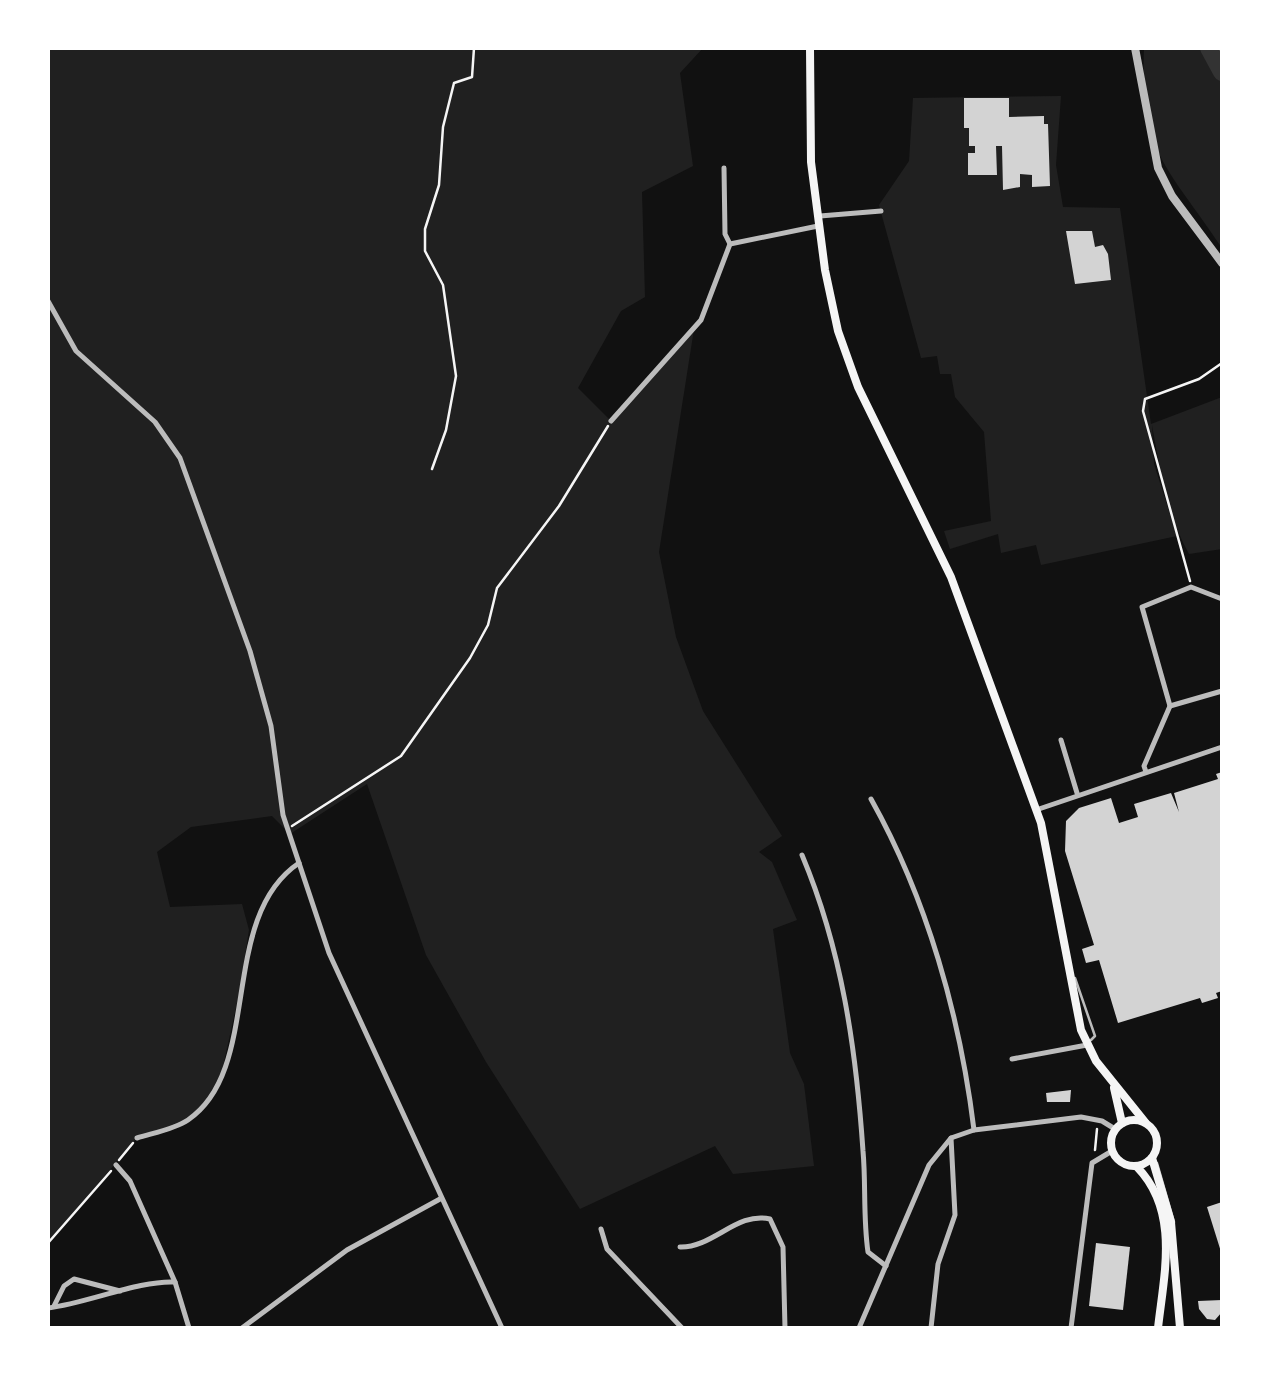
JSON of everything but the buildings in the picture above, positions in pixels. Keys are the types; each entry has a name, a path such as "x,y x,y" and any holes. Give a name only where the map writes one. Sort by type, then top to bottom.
{"main road":[{"path":"810,48 817,222 828,290 848,359 951,577 1036,810 1051,862 1076,1010 1087,1045 1156,1136 1153,1157 1172,1233 1180,1328"},
{"path":"1113,1084 1121,1104 1112,1152 1122,1164 1137,1166 1153,1157"},
{"path":"1118,1126 1144,1122"},
{"path":"1137,1166 1161,1210 1167,1230 1159,1325"},
{"path":"1178,1308 1189,1328"}],"street":[{"path":"1135,48 1148,134 1158,168 1172,196 1222,262"},
{"path":"611,421 701,320 730,244 725,234 724,168"},
{"path":"730,244 881,211"},
{"path":"48,302 76,351 155,422 180,458 250,652 271,726 287,830 337,974 502,1328"},
{"path":"1146,772 1144,766 1170,706 1142,607 1191,587 1222,600"},
{"path":"1170,706 1222,691"},
{"path":"1061,740 1077,793"},
{"path":"1036,810 1077,793 1222,748"},
{"path":"871,799 903,862 932,944 967,1079 974,1130"},
{"path":"802,856 826,915 849,1022 860,1110 868,1252 886,1266"},
{"path":"137,1138 187,1122 215,1088 229,1049 246,956 261,914 284,873 299,863"},
{"path":"1012,1058 1087,1045"},
{"path":"860,1328 929,1165 951,1138 974,1130 1090,1117 1118,1126"},
{"path":"931,1328 938,1264 956,1215 951,1138"},
{"path":"1071,1328 1092,1163 1097,1156 1112,1152"},
{"path":"116,1165 130,1181 176,1282 189,1328"},
{"path":"242,1328 374,1232 440,1198"},
{"path":"680,1247 694,1248 754,1217 770,1219 782,1236 785,1328"},
{"path":"601,1229 607,1248 682,1328"},
{"path":"51,1307 64,1286 74,1279 123,1292"},
{"path":"51,1307 161,1281 176,1282"},
{"path":"1150,1328 1159,1325"}],"lane":[{"path":"1068,965 1082,988 1094,1036 1087,1045"}],"path":[{"path":"432,468 446,430 456,376 443,285 425,251 425,229 439,185 442,127 454,83 458,78 472,77 474,48"},
{"path":"1191,587 1143,412 1146,399 1199,379 1222,362"},
{"path":"287,830 400,756 470,658 488,625 497,588 559,506 611,421"},
{"path":"1097,1156 1098,1127"},
{"path":"48,1243 137,1138"}],"shaded area":[{"path":"48,48 703,48 680,73 693,166 642,192 645,297 621,311 578,388 611,421 694,329 659,552 676,637 703,711 782,836 759,852 772,862 797,920 773,929 790,1053 804,1084 814,1166 733,1174 715,1146 580,1209 486,1062 426,955 367,784 290,834 272,816 191,827 157,852 170,907 242,904 249,930 222,1071 205,1103 187,1121 137,1138 48,1243"},
{"path":"1144,48 1222,48 1222,248 1172,176 1152,136 1144,84"},
{"path":"1061,96 1056,165 1063,207 1120,208 1151,424 1222,397 1222,549 1189,554 1170,508 1152,425 1154,464 1177,536 1041,565 1036,545 1001,553 998,534 950,549 944,531 991,521 984,432 955,397 951,374 940,374 937,356 921,358 879,205 909,161 913,98"}],"waterway":[{"path":"1209,48 1222,72"}]}
